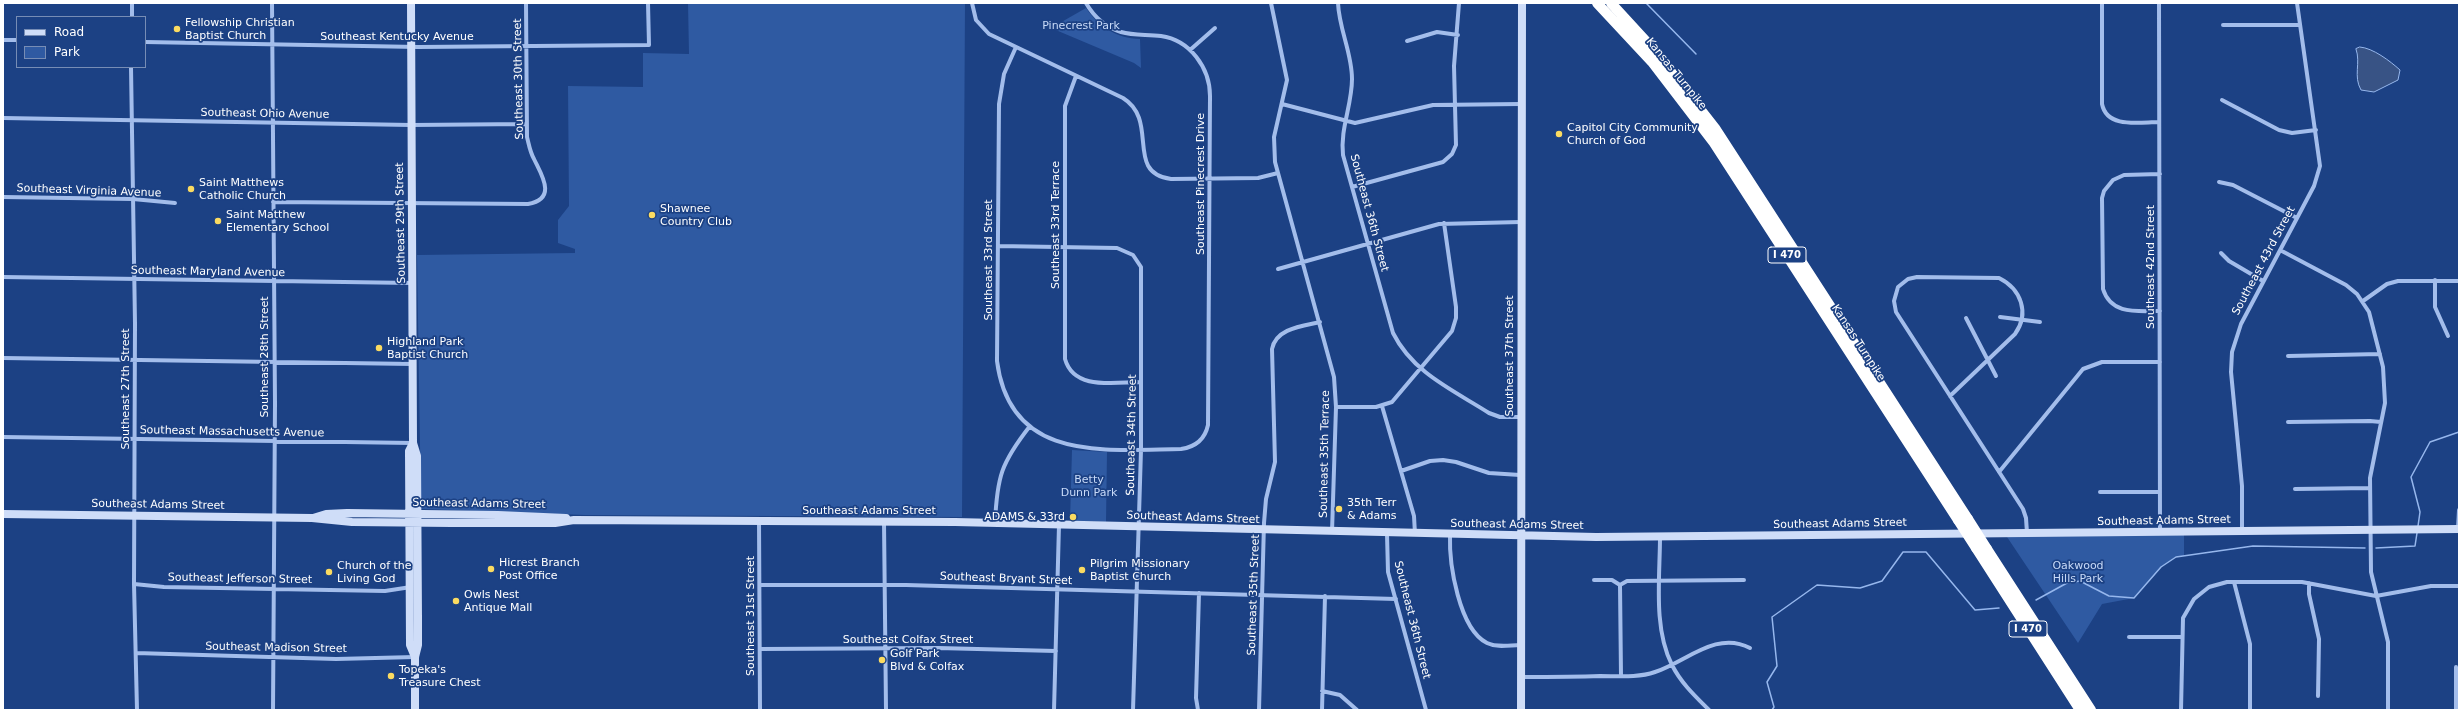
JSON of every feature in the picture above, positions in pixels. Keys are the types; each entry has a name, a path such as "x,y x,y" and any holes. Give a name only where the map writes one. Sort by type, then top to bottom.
{"highway":[{"name":"Kansas Turnpike","path":"1597,3 1652,62 1714,143 2080,710"},
{"name":"Kansas Turnpike","path":"1611,3 1664,62 1715,128 2091,710"}],"main road":[{"name":"Southeast 29th Street","path":"411,3 413,364 412,443 409,451 413,587 418,645 415,658 415,710"},
{"name":"Southeast 37th Street","path":"1521,710 1520,417 1522,3"},
{"name":"Southeast Adams Street","path":"3,514 312,518 333,514 411,517 532,516 564,517 574,520"},
{"name":"Southeast Adams Street","path":"411,517 417,523 555,523 574,520 995,523 1387,534 1660,537 2459,529"},
{"name":"Southeast 29th Street","path":"413,587 417,523"}],"street":[{"path":"132,3 132,16"},
{"name":"Southeast 28th Street","path":"272,3 274,364 273,710"},
{"name":"Southeast 30th Street","path":"411,204 528,204 541,198 545,183 529,147 527,124 526,3"},
{"name":"Southeast Kentucky Avenue","path":"146,42 411,46 649,45 648,3"},
{"path":"972,3 976,20 984,29 1016,47 1123,98 1136,110 1142,125 1144,159 1154,173 1170,179 1258,178 1278,173"},
{"name":"Southeast Pinecrest Drive","path":"1086,3 1095,16 1114,29 1130,34 1166,37 1190,50 1203,66 1210,86 1208,425 1200,441 1190,447 1181,449 1141,450"},
{"name":"Southeast 35th Terrace","path":"1272,3 1287,73 1287,86 1274,137 1274,153 1278,173 1334,376 1336,406 1332,532"},
{"name":"Southeast 36th Street","path":"1338,3 1340,22 1352,78 1342,147 1367,243 1393,333 1405,354 1420,369 1489,413 1500,416 1520,417"},
{"path":"1352,187 1443,162 1450,157 1456,145 1454,66 1458,35 1459,3"},
{"path":"2102,3 2102,104 2104,111 2110,118 2120,122 2159,122"},
{"name":"Southeast 42nd Street","path":"2159,3 2160,531"},
{"name":"Southeast 43rd Street","path":"2242,531 2242,486 2231,364 2237,332 2319,173 2320,158 2297,3"},
{"path":"2223,25 2300,25"},
{"path":"1190,50 1215,28"},
{"path":"1408,41 1437,32 1458,35"},
{"path":"3,40 16,40"},
{"name":"Southeast 33rd Street","path":"1016,47 1004,74 998,104 998,372 1009,401 1030,426"},
{"name":"Southeast 27th Street","path":"131,68 135,439 134,584 137,710"},
{"name":"Southeast 33rd Terrace","path":"1076,76 1065,106 1064,356 1066,365 1079,379 1088,381 1141,382"},
{"path":"2222,100 2279,130 2292,133 2316,130"},
{"path":"1282,104 1345,122 1365,122 1425,107 1455,103 1521,104"},
{"name":"Southeast Ohio Avenue","path":"3,118 411,125 527,124"},
{"path":"2160,174 2129,174 2116,178 2104,192 2102,206 2103,289 2106,295 2113,305 2124,310 2160,312"},
{"path":"2219,182 2233,185 2297,218"},
{"name":"Southeast Virginia Avenue","path":"3,197 132,199 175,203"},
{"path":"273,202 411,204"},
{"path":"1278,269 1367,243 1444,223 1521,222"},
{"path":"1336,406 1382,406 1395,400 1449,335 1456,318 1444,223"},
{"path":"998,246 1065,247"},
{"name":"Southeast 34th Street","path":"1065,247 1117,248 1128,251 1136,258 1142,273 1141,450 1133,710"},
{"path":"2280,250 2346,285 2363,301 2369,312 2380,354 2386,392 2371,469 2370,529 2371,572 2388,642 2388,710"},
{"path":"2221,253 2228,261 2263,281"},
{"name":"Southeast Maryland Avenue","path":"3,277 412,284"},
{"path":"1950,396 2015,334 2021,320 2022,306 2019,296 2010,284 1999,278 1917,277 1908,279 1900,285 1894,295 1896,312 2025,513 2027,533"},
{"path":"2435,280 2435,307 2448,336"},
{"path":"2363,301 2392,282 2459,280"},
{"path":"2000,317 2040,322"},
{"path":"1966,318 1996,376"},
{"name":"Southeast 35th Street","path":"1259,710 1265,506 1274,462 1272,346 1276,338 1283,332 1320,322"},
{"path":"2288,356 2380,354"},
{"path":"3,358 274,364 413,364"},
{"path":"2000,472 2083,369 2102,362 2160,362"},
{"path":"1382,406 1414,516 1415,534"},
{"path":"2288,422 2380,422"},
{"path":"995,523 996,495 1002,466 1010,452 1030,426 1047,438 1068,446 1141,450"},
{"name":"Southeast Massachusetts Avenue","path":"3,437 412,443"},
{"path":"1401,471 1430,462 1443,460 1456,462 1489,474 1520,475"},
{"path":"2295,489 2370,488"},
{"path":"2100,492 2160,492"},
{"path":"2459,510 2459,529"},
{"name":"Southeast 31st Street","path":"759,521 760,710"},
{"path":"884,522 886,710"},
{"path":"1054,710 1059,525"},
{"name":"Southeast 36th Street","path":"1387,534 1388,566 1426,710"},
{"path":"1450,535 1451,565 1465,617 1472,630 1481,639 1490,644 1521,645"},
{"path":"1660,537 1660,621 1665,648 1672,665 1688,690 1708,710"},
{"path":"1594,580 1612,580 1620,585"},
{"path":"1620,585 1627,581 1744,580"},
{"path":"2181,710 2181,626 2186,611 2194,599 2209,588 2224,582 2309,582 2376,596 2431,586 2459,586"},
{"path":"2234,582 2250,644 2250,710"},
{"path":"2309,582 2309,594 2319,639 2318,696"},
{"name":"Southeast Jefferson Street","path":"134,584 385,591 413,587"},
{"name":"Southeast Bryant Street","path":"760,585 885,585 1396,599"},
{"path":"1620,585 1621,676"},
{"path":"1198,710 1196,698 1199,593"},
{"path":"1322,710 1325,596"},
{"path":"2129,637 2181,637"},
{"path":"1521,677 1621,676 1654,672 1672,665 1704,648 1721,643 1740,642 1750,648"},
{"name":"Southeast Colfax Street","path":"760,649 885,648 1056,651"},
{"name":"Southeast Madison Street","path":"136,653 273,657 415,658"},
{"path":"2456,667 2456,710"},
{"path":"1322,691 1340,695 1357,710"}],"green space":[{"name":"Shawnee Country Club","path":"688,3 965,3 962,517 585,515 421,509 417,255 575,253 575,249 558,243 558,220 569,206 568,86 643,87 643,53 689,54"},
{"name":"Pinecrest Park","path":"1086,8 1102,26 1116,34 1140,39 1141,68 1134,63 1051,28"},
{"name":"Betty Dunn Park","path":"1072,450 1107,452 1106,522 1070,521"},
{"name":"Oakwood Hills Park","path":"2184,531 2184,556 2176,557 2161,567 2134,598 2102,604 2078,643 2005,534"}],"shaded area":[{"path":"2360,47 2376,52 2396,66 2400,70 2398,80 2374,92 2361,90 2357,75 2358,59 2356,49"}],"waterway":[{"path":"1646,3 1696,54"},
{"path":"2418,526 2420,512 2411,477 2430,442 2459,432"},
{"path":"2376,548 2415,546 2417,533"},
{"path":"2036,600 2067,583 2080,581 2109,596 2134,598 2161,567 2176,557 2253,546 2365,548"},
{"path":"1772,710 1774,707 1767,682 1777,666 1772,617 1817,585 1860,588 1882,581 1903,552 1926,552 1975,610 1999,608"}],"place":[{"name":"Fellowship Christian Baptist Church","path":"177,29"},
{"name":"Capitol City Community Church of God","path":"1559,134"},
{"name":"Saint Matthews Catholic Church","path":"191,189"},
{"name":"Shawnee Country Club","path":"652,215"},
{"name":"Saint Matthew Elementary School","path":"218,221"},
{"name":"Highland Park Baptist Church","path":"379,348"},
{"name":"35th Terr & Adams","path":"1339,509"},
{"name":"ADAMS & 33rd","path":"1073,517"},
{"name":"Hicrest Branch Post Office","path":"491,569"},
{"name":"Pilgrim Missionary Baptist Church","path":"1082,570"},
{"name":"Church of the Living God","path":"329,572"},
{"name":"Owls Nest Antique Mall","path":"456,601"},
{"name":"Golf Park Blvd & Colfax","path":"882,660"},
{"name":"Topeka's Treasure Chest","path":"391,676"}]}
